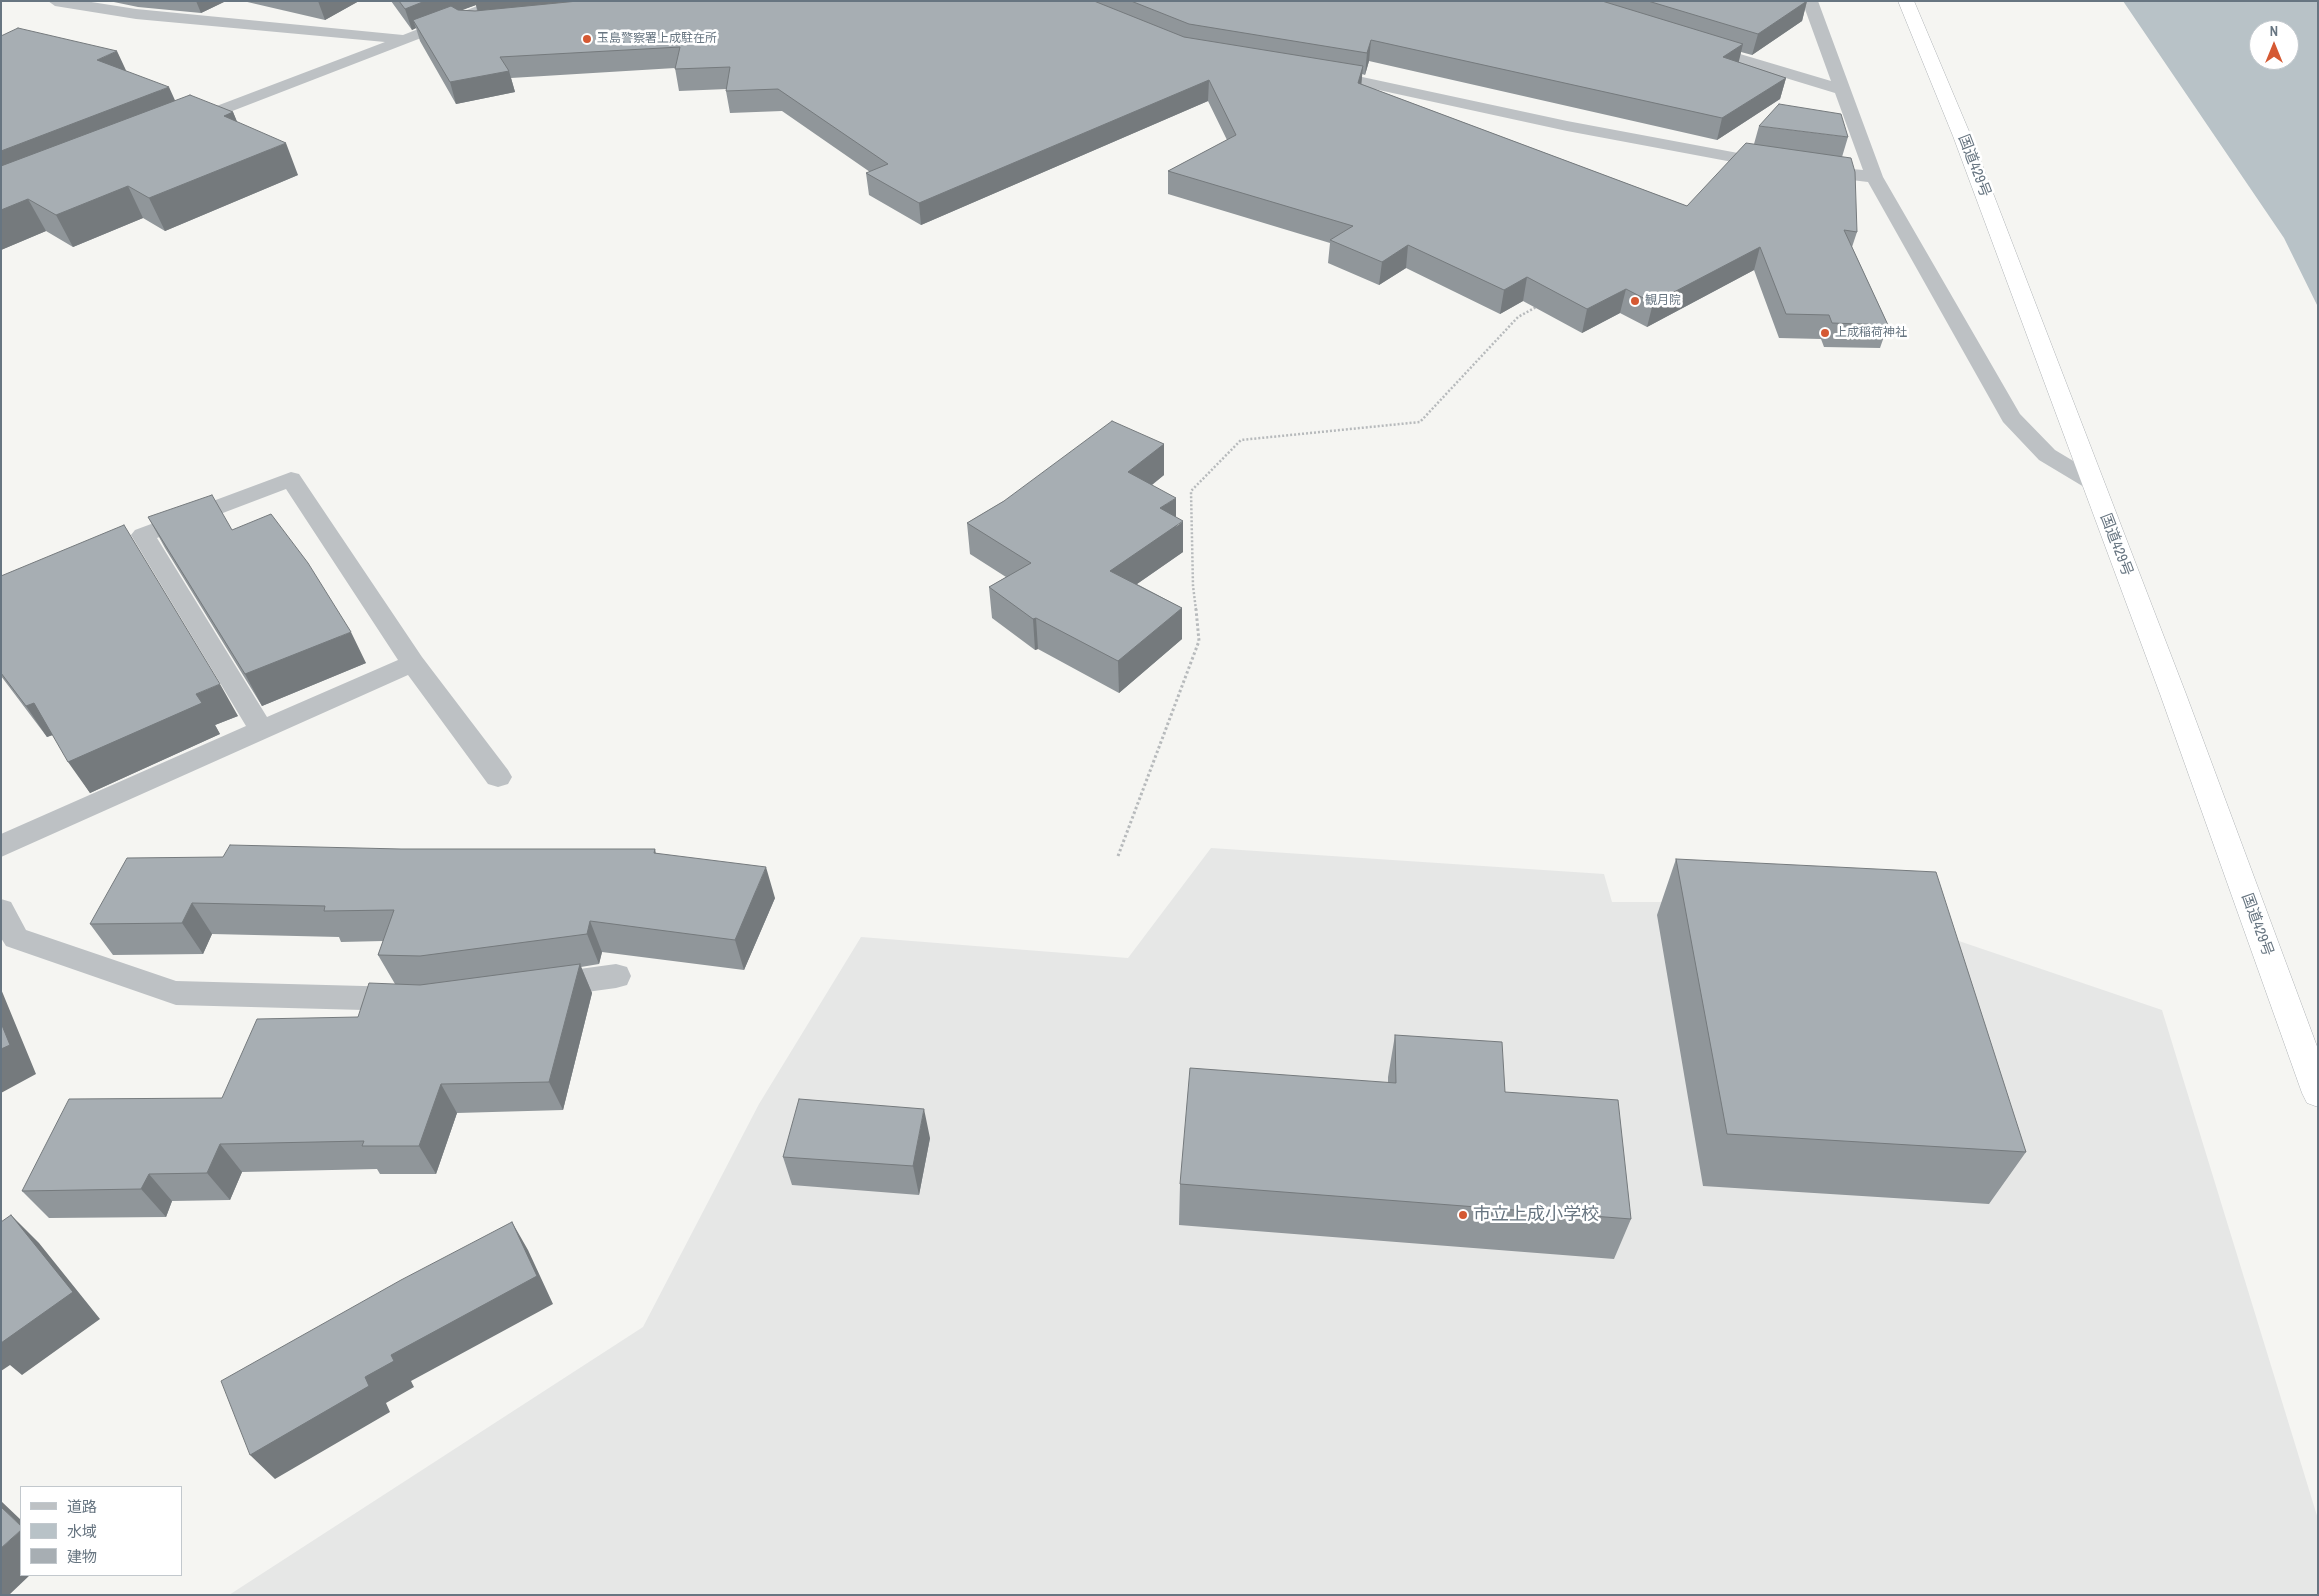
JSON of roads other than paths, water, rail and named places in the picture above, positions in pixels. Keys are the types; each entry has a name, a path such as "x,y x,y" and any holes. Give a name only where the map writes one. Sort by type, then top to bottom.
{"highway":[{"name":"国道429号","path":"1906,1 1962,136 2173,694 2318,1093"}],"street":[{"path":"55,1 136,14 404,39"},
{"path":"175,128 504,1"},
{"path":"1810,1 1874,177 2011,417 2046,455 2092,482"},
{"path":"450,23 481,25"},
{"path":"1692,44 1842,90"},
{"path":"1306,71 1567,126 1795,168 1874,177"},
{"path":"262,730 143,535 291,479 413,663 498,777"},
{"path":"1,846 413,663"},
{"path":"1,910 16,938 176,993 426,1000"},
{"path":"521,989 616,976"}],"water":[{"path":"2123,1 2318,1 2318,307 2284,238"}],"place":[{"name":"玉島警察署上成駐在所","path":"587,39"},
{"name":"観月院","path":"1635,301"},
{"name":"上成稲荷神社","path":"1825,333"},
{"name":"市立上成小学校","path":"1463,1215"}]}
